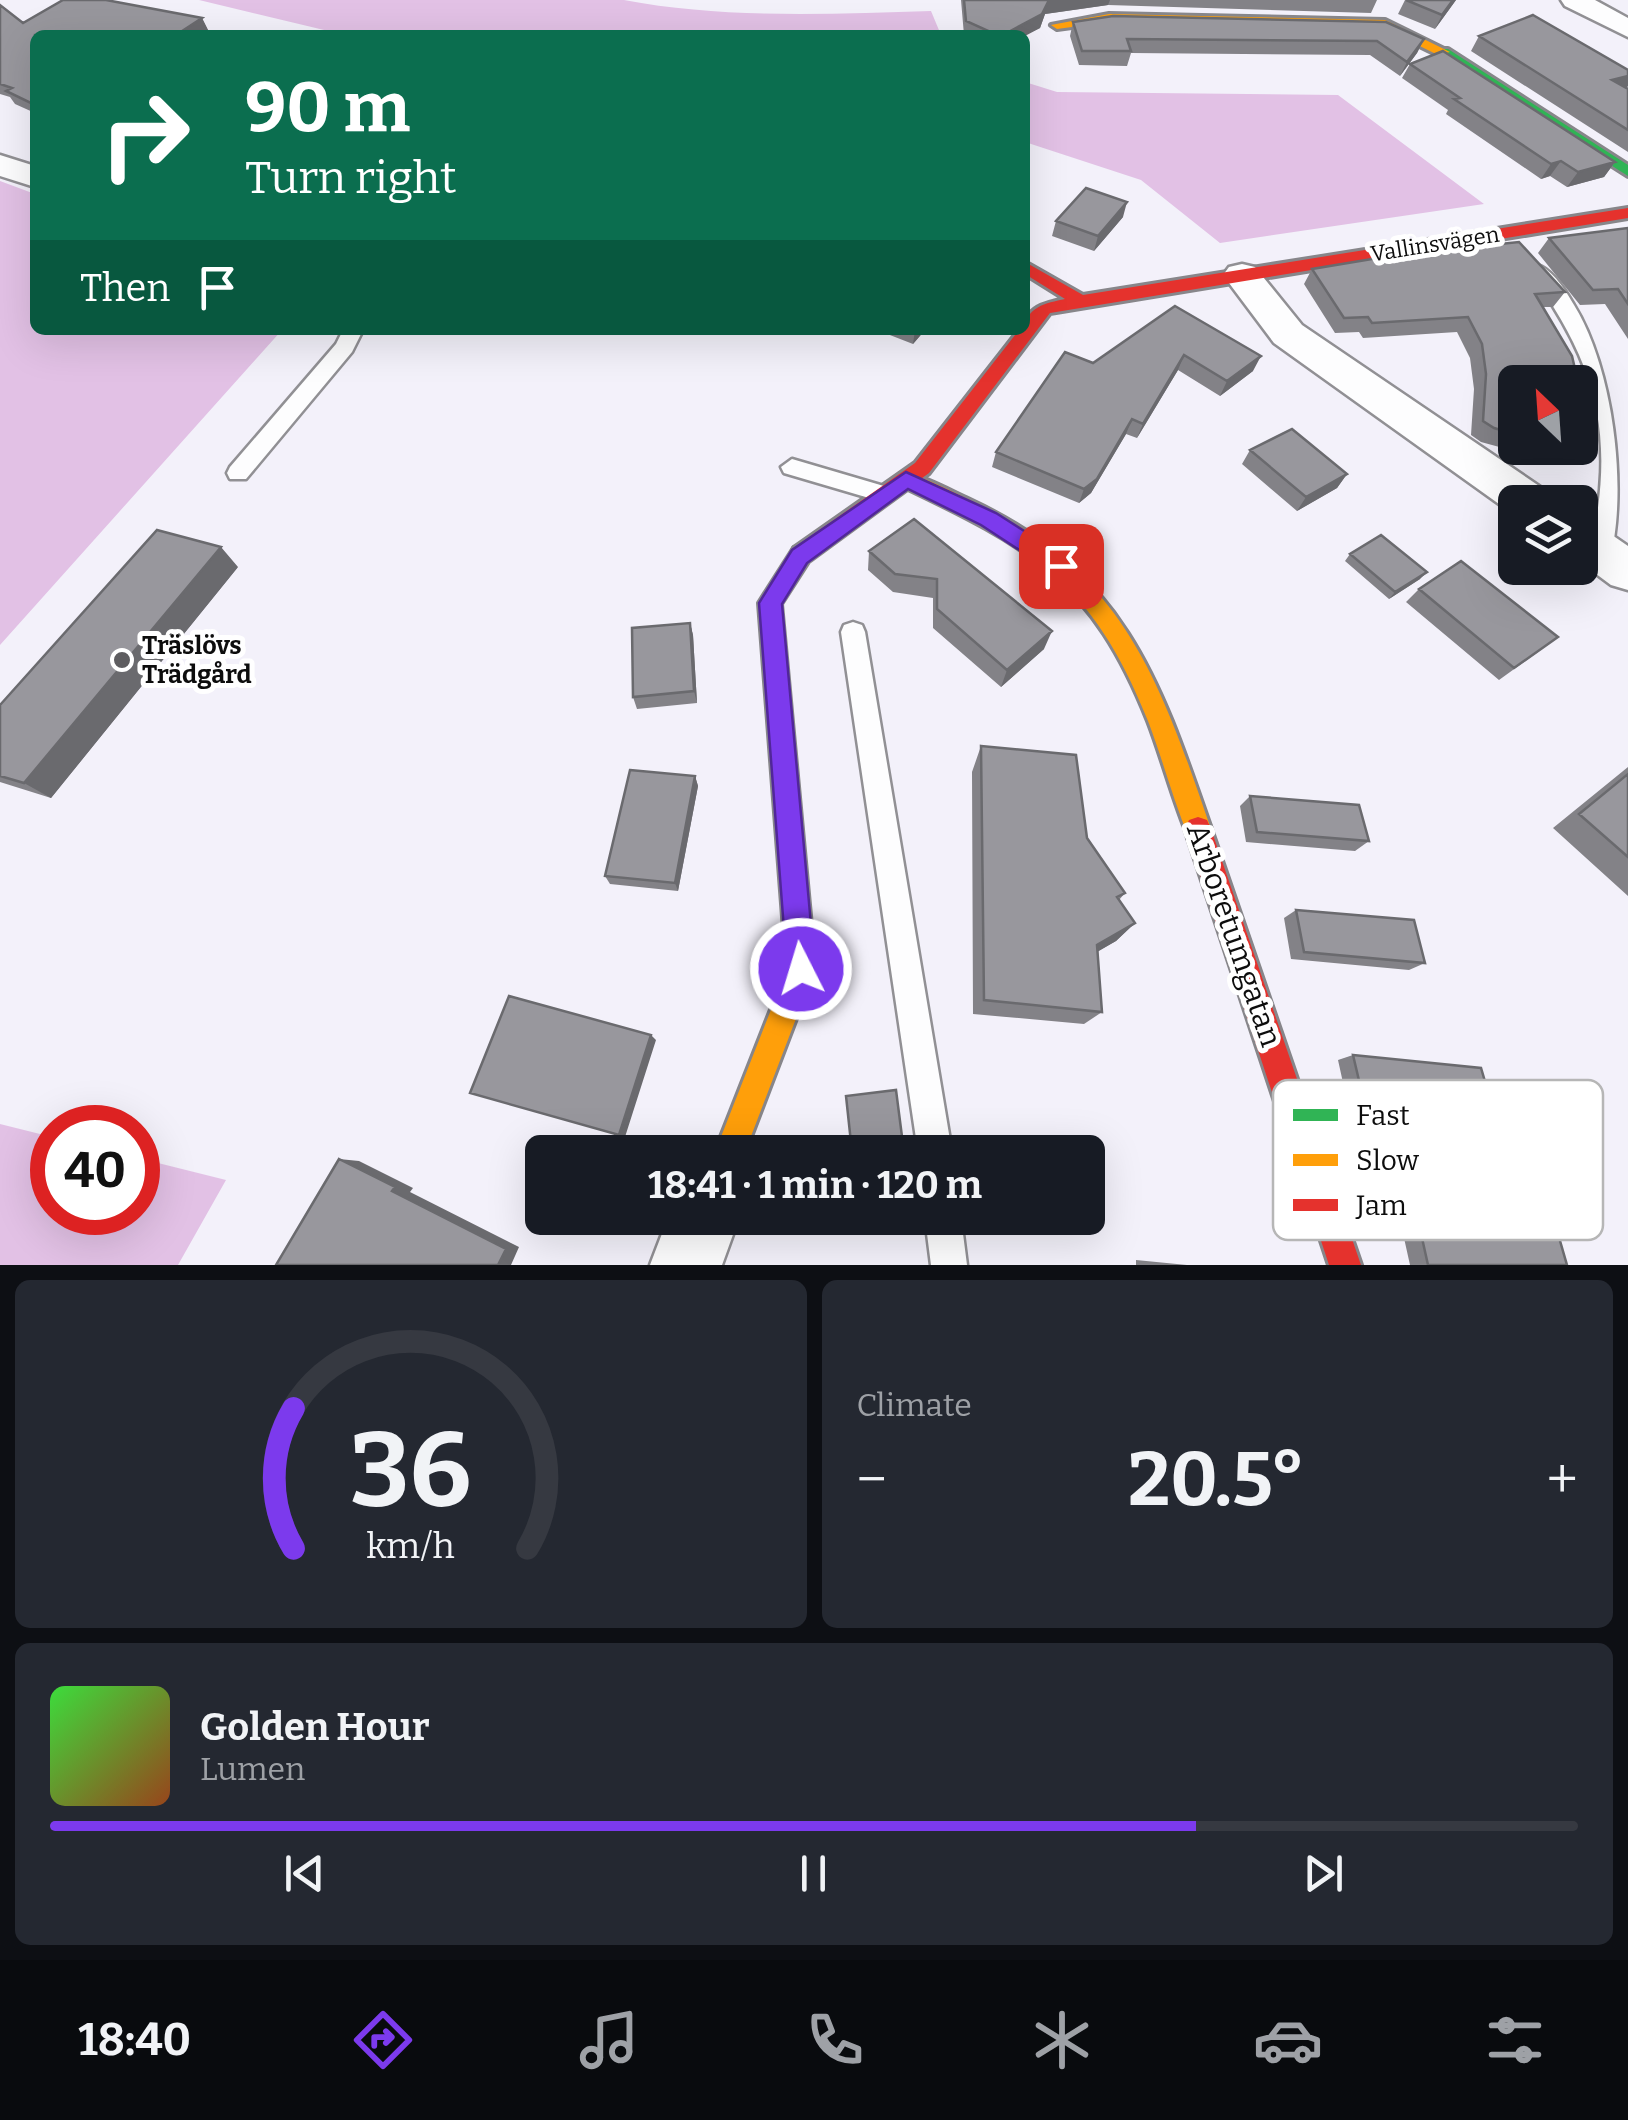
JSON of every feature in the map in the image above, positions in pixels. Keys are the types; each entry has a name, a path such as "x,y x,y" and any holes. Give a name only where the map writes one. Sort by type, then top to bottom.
{"street":[{"path":"1575,0 1628,29"},
{"path":"1056,26 1109,18 1385,24 1417,35 1628,172"},
{"path":"0,165 30,175"},
{"name":"Vallinsvägen","path":"1080,301 1628,213"},
{"path":"1030,270 1080,301"},
{"path":"1242,275 1288,334 1334,370 1504,485"},
{"path":"1030,327 1044,309 1080,301"},
{"path":"737,1135 801,969 770,603 800,556 922,468 1024,335"},
{"name":"Arboretumgatan","path":"906,480 988,519 1061,566 1100,614 1161,718 1283,1080"},
{"path":"686,1265 697,1235"},
{"name":"Arboretumgatan","path":"1337,1240 1345,1265"}],"lane":[{"path":"1501,234 1557,290 1590,338 1614,389 1627,454 1626,486 1603,553"},
{"path":"238,473 351,335"},
{"path":"792,468 886,494"},
{"path":"854,632 932,1135"},
{"path":"946,1235 950,1265"}],"shaded area":[{"path":"199,0 624,0 738,13 931,11 939,30 324,30"},
{"path":"1030,84 1057,92 1338,95 1484,204 1220,243 1141,180 1030,144"},
{"path":"0,181 30,192 30,335 278,335 0,645"},
{"path":"0,1124 30,1132 30,1235 160,1235 160,1164 226,1180 178,1265 0,1265"}],"building":[{"path":"63,0 106,0 202,18 184,30 30,30 30,103 0,84 0,5 23,23"},
{"path":"964,0 1049,0 1042,14 1012,30 986,30 966,21"},
{"path":"1406,0 1453,0 1442,15"},
{"path":"1533,15 1628,70 1628,76 1612,80 1628,89 1628,130 1479,36"},
{"path":"1113,16 1386,22 1424,39 1407,62 1377,41 1127,39 1131,51 1082,51 1073,22"},
{"path":"1443,51 1615,162 1578,172 1561,161 1551,164 1454,99 1460,98 1410,64"},
{"path":"1086,188 1127,202 1098,236 1056,221"},
{"path":"1628,228 1628,304 1618,289 1593,290 1549,238"},
{"path":"1519,242 1565,292 1535,294 1574,365 1498,365 1498,429 1483,421 1486,374 1482,344 1468,317 1372,323 1368,317 1344,318 1312,269 1402,254"},
{"path":"1175,306 1261,356 1227,381 1184,355 1143,424 1132,419 1097,479 1084,489 996,452 1065,352 1093,363"},
{"path":"1292,429 1347,474 1306,497 1250,450"},
{"path":"914,519 1052,631 1007,670 937,609 937,579 895,574 869,551"},
{"path":"157,530 221,547 24,783 0,776 0,705"},
{"path":"1381,535 1427,572 1395,592 1350,554"},
{"path":"1461,561 1558,637 1514,668 1419,589"},
{"path":"690,623 694,691 633,697 632,628"},
{"path":"981,746 1076,755 1087,838 1125,893 1117,897 1135,923 1097,945 1102,1012 984,1000"},
{"path":"630,770 695,776 675,883 605,876"},
{"path":"1628,774 1628,857 1579,814"},
{"path":"1250,796 1359,805 1369,841 1257,832"},
{"path":"1296,910 1414,920 1425,963 1304,952"},
{"path":"509,996 651,1035 619,1135 470,1093"},
{"path":"1353,1055 1481,1068 1485,1080 1359,1080"},
{"path":"896,1090 902,1135 850,1135 846,1096"},
{"path":"339,1159 395,1187 392,1191 506,1249 498,1265 276,1265"},
{"path":"1422,1240 1560,1240 1567,1265 1428,1265"}],"traffic: fast":[{"path":"1443,52 1628,172"}],"traffic: slow":[{"path":"1057,25 1109,18 1385,24 1443,52"},
{"path":"907,480 1016,533 1077,582 1124,646 1142,682 1198,829"},
{"path":"737,1135 801,969 770,603 802,554"}],"traffic: jam":[{"path":"1030,270 1080,301 1628,213"},
{"path":"1030,327 1044,309 1080,301"},
{"path":"802,554 922,468 1024,335"},
{"path":"1198,829 1283,1080"},
{"path":"1337,1240 1345,1265"}],"place":[{"name":"Träslövs Trädgård","path":"122,660"}],"route":[{"path":"801,969 770,603 800,556 906,480 988,519 1061,566"}]}
